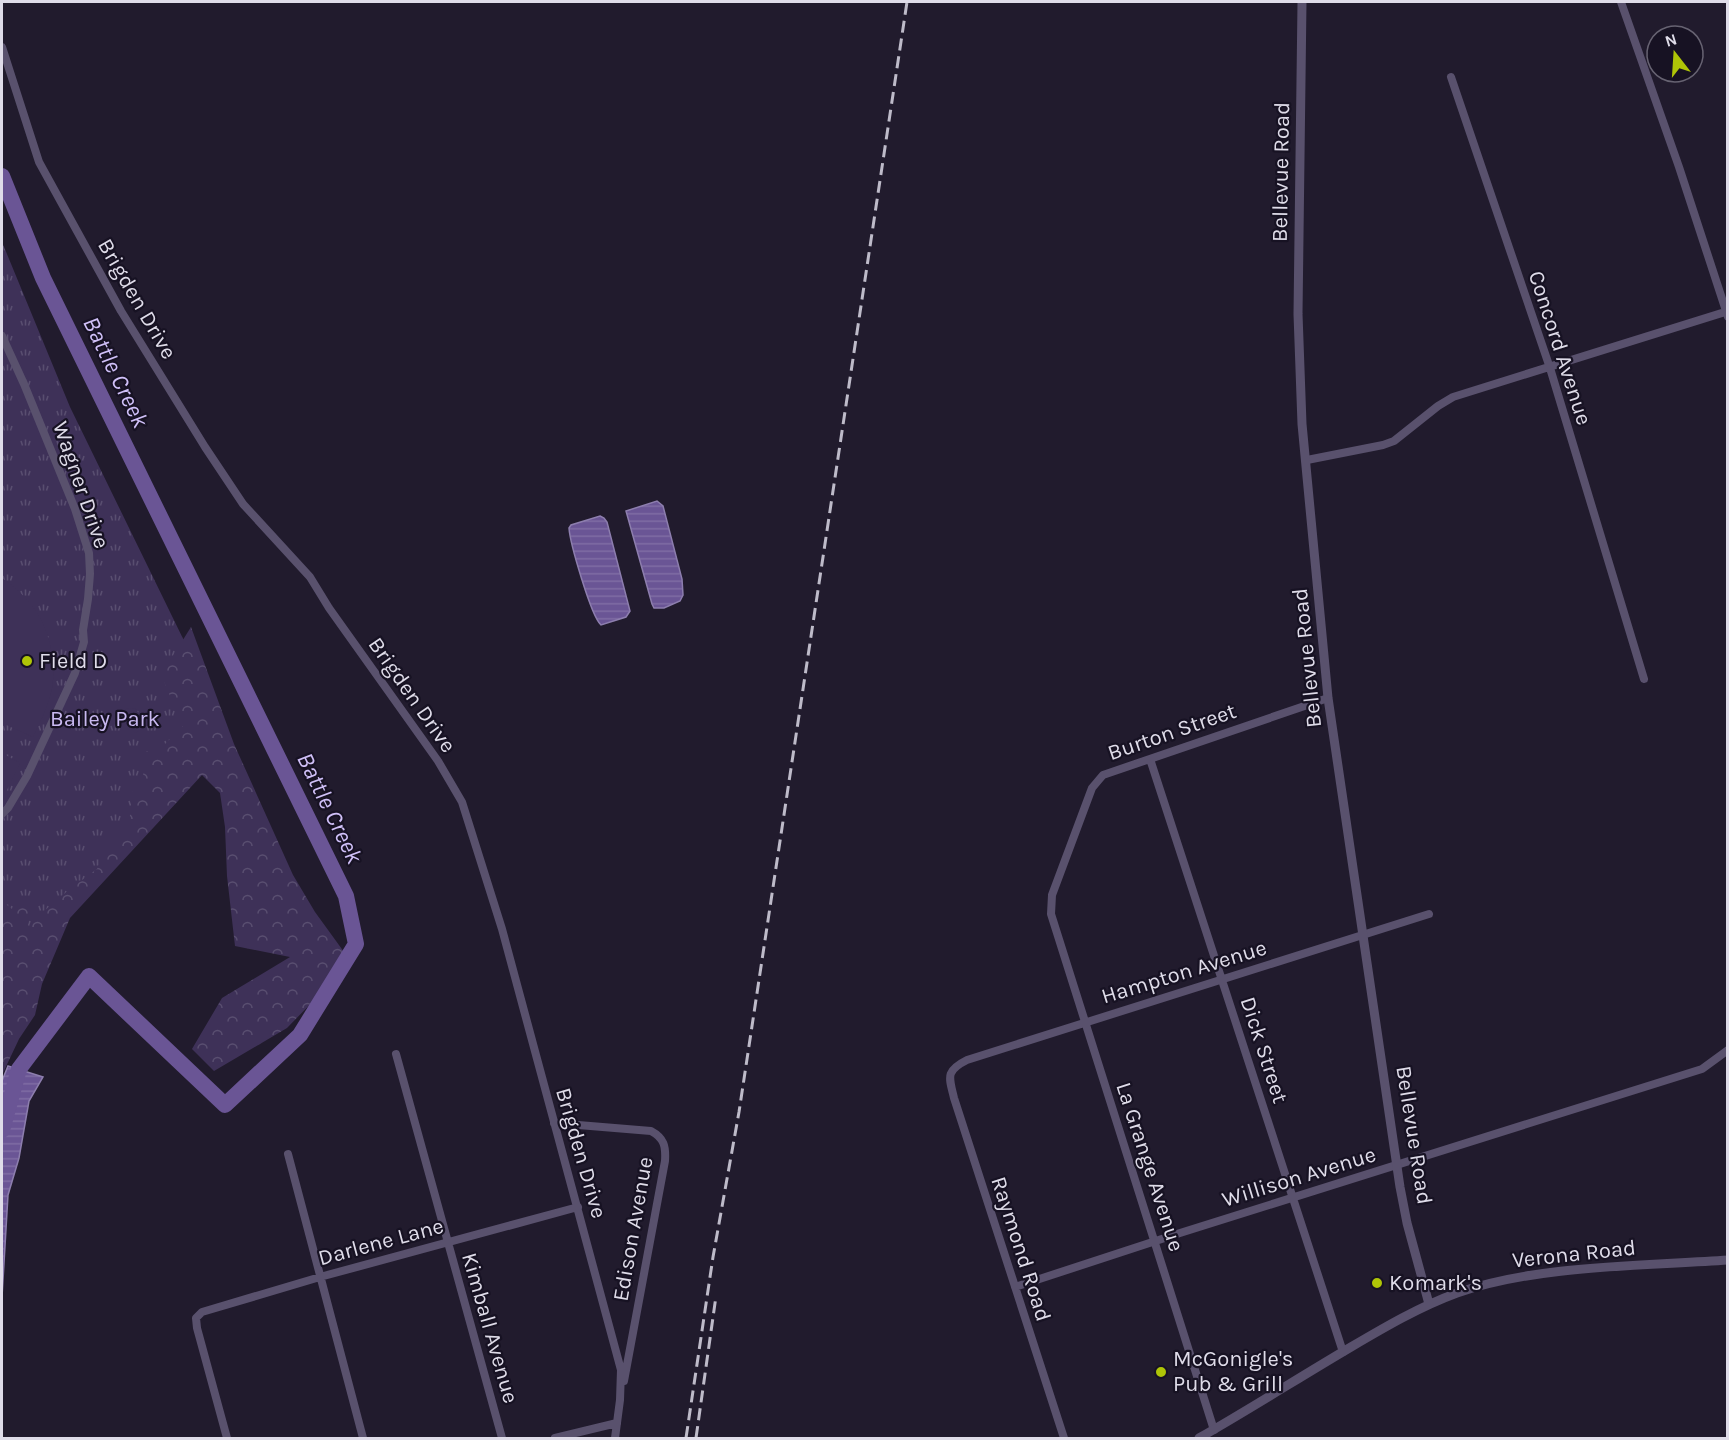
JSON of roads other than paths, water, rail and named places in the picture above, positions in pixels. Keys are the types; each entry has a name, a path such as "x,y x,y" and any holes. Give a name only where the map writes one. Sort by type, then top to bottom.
{"street":[{"name":"Bellevue Road","path":"1302,2 1298,314 1302,424 1328,698 1400,1187 1407,1223 1429,1304"},
{"path":"1307,460 1394,441 1453,397 1727,313 1679,166 1621,2"},
{"name":"Brigden Drive","path":"2,47 39,162 121,311 243,504 309,577 438,761 462,802 502,929 621,1370 621,1400 615,1438"},
{"name":"Concord Avenue","path":"1452,77 1550,368 1644,679"},
{"name":"Wagner Drive","path":"2,336 75,509 89,553 90,574 83,630 84,642 75,673 27,776 2,814"},
{"name":"Burton Street","path":"1051,914 1052,895 1092,788 1103,775 1328,698"},
{"name":"Dick Street","path":"1150,759 1343,1352"},
{"name":"La Grange Avenue","path":"1051,914 1214,1430"},
{"name":"Hampton Avenue","path":"952,1070 967,1060 1429,914"},
{"name":"Willison Avenue","path":"1015,1287 1702,1069 1728,1050"},
{"name":"Kimball Avenue","path":"396,1054 502,1438"},
{"name":"Raymond Road","path":"952,1070 949,1077 954,1098 1064,1438"},
{"name":"Edison Avenue","path":"554,1123 651,1131 662,1139 665,1145 665,1161 621,1400"},
{"path":"288,1154 363,1438"},
{"name":"Darlene Lane","path":"227,1438 196,1328 196,1318 202,1312 320,1277 578,1207"},
{"name":"Verona Road","path":"1199,1438 1343,1352 1429,1304 1459,1293 1515,1279 1571,1271 1728,1260"},
{"path":"555,1438 617,1423"}],"waterway":[{"name":"Battle Creek","path":"2,176 43,278 346,896 356,944 300,1035 225,1105 89,976 19,1069 2,1130"}],"railway":[{"path":"686,1438 713,1257 739,1112 907,2"},
{"path":"696,1438 716,1296"}],"place":[{"name":"Field D","path":"27,661"},
{"name":"Komark's","path":"1377,1283"},
{"name":"McGonigle's Pub & Grill","path":"1161,1372"}],"park label":[{"name":"Bailey Park","path":"105,719"}]}
